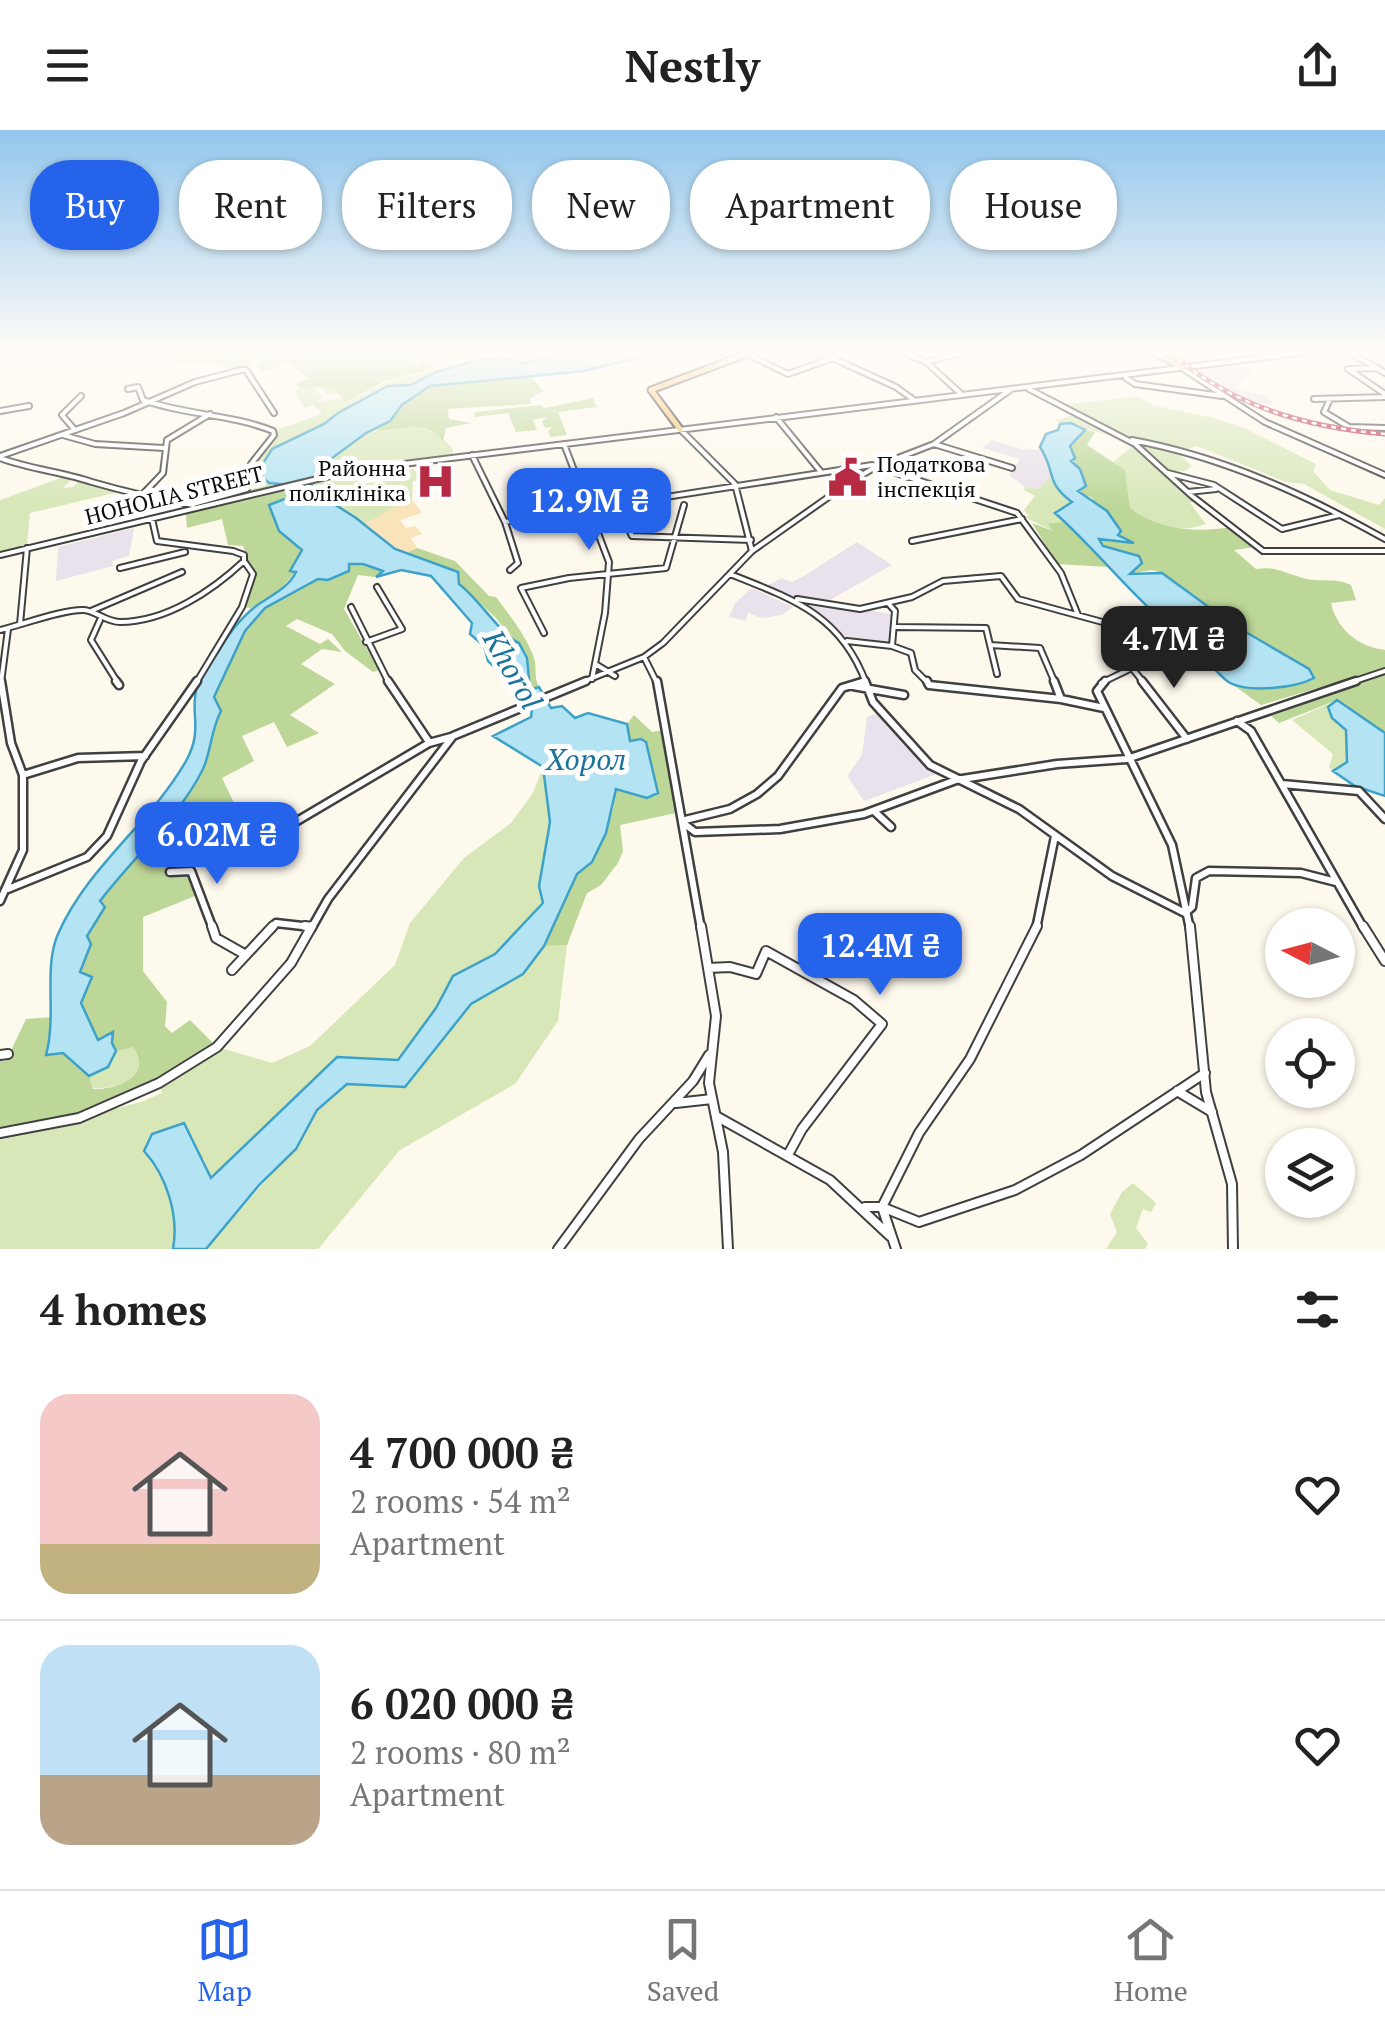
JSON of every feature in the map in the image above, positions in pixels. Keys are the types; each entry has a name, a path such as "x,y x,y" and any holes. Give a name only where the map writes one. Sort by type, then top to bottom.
{"main road":[{"path":"662,404 680,428"}],"street":[{"path":"73,404 62,415 74,429"},
{"path":"0,457 140,404"},
{"path":"0,457 193,506 247,489 251,464 274,434 243,419 173,411 153,404"},
{"path":"268,404 274,414"},
{"name":"HOHOLIA STREET","path":"0,555 325,476 878,404"},
{"path":"292,824 429,743 613,673 644,657 663,643 752,551 876,466 934,444 990,404"},
{"path":"1059,404 1124,438 1263,551 1385,550"},
{"path":"1239,404 1266,422 1385,475"},
{"path":"1328,404 1324,412 1338,424 1385,428"},
{"path":"0,411 30,406"},
{"path":"142,496 164,473 164,448 176,433 212,413"},
{"path":"776,416 821,472"},
{"path":"680,428 736,486 752,551"},
{"path":"60,434 95,444 164,448"},
{"path":"1124,438 1185,451 1269,477 1385,540"},
{"path":"564,444 609,562 592,680"},
{"path":"934,444 1012,468"},
{"path":"472,455 505,522 518,564 510,570"},
{"path":"505,522 876,466 1012,510 1031,525 1072,593 1078,615"},
{"path":"1167,473 1219,488 1282,529 1339,515"},
{"path":"1188,492 1219,488"},
{"path":"616,504 632,536 751,540"},
{"path":"544,632 521,588 569,578 666,568 684,505"},
{"path":"152,518 157,541 188,550"},
{"path":"912,540 1022,519"},
{"path":"8,889 87,857 108,836 145,756 176,716 242,607 253,574 244,555 226,547 188,550 120,568"},
{"path":"20,624 27,548"},
{"path":"91,612 100,620 174,610 244,561"},
{"path":"0,630 60,613 91,612 182,572"},
{"path":"730,574 792,600 860,610 888,604 943,581 1001,576 1008,580 1018,600 1117,626 1132,668 1187,739"},
{"path":"366,642 402,629 377,587"},
{"path":"792,600 854,650 873,702 913,750 956,780 1020,809 1129,887 1185,913"},
{"path":"888,604 896,611 892,646"},
{"path":"351,607 396,696 429,743"},
{"path":"100,620 91,640 119,685"},
{"path":"896,627 986,628 998,674"},
{"path":"0,902 24,850 23,775 9,733 0,677 9,628"},
{"path":"846,641 892,646 911,653 914,670 924,674 929,685 1061,698 1104,708"},
{"path":"990,645 1040,648 1061,698"},
{"path":"644,657 655,674 666,718 716,1016 711,1053 712,1099 723,1152 728,1249"},
{"path":"597,665 613,673"},
{"path":"1132,668 1101,683 1096,690 1127,760 1167,829 1192,937 1212,1112 1232,1184 1233,1249"},
{"path":"685,822 695,832 780,830 874,811 956,780 1057,764 1127,760 1385,672"},
{"path":"685,822 730,809 757,794 778,776 842,688 865,681"},
{"path":"852,686 904,695"},
{"path":"1236,721 1251,731 1385,961"},
{"path":"0,736 9,733"},
{"path":"0,1134 79,1118 159,1084 218,1047 290,963 364,849 452,736"},
{"path":"23,775 78,758 145,756"},
{"path":"1282,784 1359,791 1385,819"},
{"path":"874,811 892,827"},
{"path":"896,1249 882,1207 920,1133 970,1059 1038,926 1054,836"},
{"path":"170,872 191,871 216,938 246,956"},
{"path":"1185,913 1192,907 1196,878 1208,871 1301,873 1336,882"},
{"path":"232,970 276,924 311,928"},
{"path":"708,968 730,967 756,974 766,951 854,1000 882,1024 802,1129 790,1153"},
{"path":"558,1249 639,1138 693,1081 711,1053"},
{"path":"865,1207 882,1207 919,1222 1015,1190 1081,1154 1206,1073"},
{"path":"1178,1091 1212,1112"},
{"path":"673,1103 712,1099"},
{"path":"716,1116 813,1164 865,1207 892,1238"}],"shaded area":[{"path":"992,440 1021,449 1042,450 1052,478 1039,489 1025,487 1009,475 1020,459 982,448"},
{"path":"134,528 129,556 112,561 113,566 56,581 58,547"},
{"path":"857,542 892,565 828,601 831,605 894,614 888,644 846,637 810,608 813,601 787,595 768,585 782,578 792,582"},
{"path":"752,588 793,607 782,615 762,618 748,613 746,621 729,617 735,603"},
{"path":"880,712 942,772 864,801 847,776 862,755 867,717"}],"green space":[{"path":"302,404 357,404 338,413 269,483 273,486 203,503 247,491 251,464 274,435 273,431 322,414 314,405 304,408"},
{"path":"406,404 527,404 448,409 449,419 471,423 446,428 443,441 436,433 419,427 371,430"},
{"path":"446,404 437,432 453,449 453,456 390,460 316,475 324,463 371,430 375,432"},
{"path":"563,404 597,407 558,412 567,435 550,437 548,431 552,427 545,428 542,421 548,417 533,420 537,430 516,432 508,413 475,417 475,412 540,405 545,408"},
{"path":"1151,404 1244,428 1316,464 1313,471 1330,490 1379,505 1385,498 1385,529 1304,484 1286,482 1197,446 1182,451 1181,456 1192,466 1169,473 1197,501 1190,503 1206,524 1176,528 1147,519 1130,508 1125,471 1113,462 1134,445 1054,421 1077,414 1063,405"},
{"path":"1085,430 1095,432 1087,445 1125,470 1130,508 1141,515 1178,528 1231,527 1255,547 1234,550 1256,569 1275,569 1351,585 1356,600 1331,603 1334,613 1350,636 1385,650 1385,668 1261,705 1229,682 1250,687 1296,685 1309,669 1232,624 1162,573 1152,570 1128,574 1138,567 1135,554 1103,546 1098,539 1115,542 1117,535 1092,498 1077,491 1070,446"},
{"path":"420,464 361,474 361,484 390,480 392,472 432,472 432,478 413,481 412,500 365,524 327,500 354,491 354,487 324,497 312,490 312,482"},
{"path":"63,477 72,479 63,488 73,487 80,480 118,492 30,513 27,545 0,552 0,500"},
{"path":"1049,477 1072,501 1056,510 1066,523 1053,531 1024,517 1029,516 1024,510 1035,496 1025,487 1039,489"},
{"path":"292,486 299,495 271,509 279,531 302,550 291,570 296,571 280,590 251,608 242,607 253,574 243,546 228,545 222,519 187,528 186,513"},
{"path":"1032,523 1053,531 1048,524 1072,525 1108,567 1057,564"},
{"path":"417,548 455,561 489,596 496,597 529,647 539,687 530,691 527,658 496,618 459,584 458,572 404,554"},
{"path":"348,564 363,564 383,572 376,577 358,575 344,609 379,670 373,672 345,651 332,634 297,619 286,626 320,644 328,639 342,652 322,649 301,664 335,684 290,715 319,733 287,747 274,722 242,736 254,761 222,778 237,809 225,815 230,829 204,844 206,855 173,871 191,871 200,894 143,917 143,971 167,1002 165,1026 172,1033 190,1020 217,1047 159,1083 79,1118 0,1133 0,1061 6,1061 26,1019 52,1017 47,1055 63,1053 89,1076 93,1089 122,1084 136,1073 138,1057 133,1047 116,1051 112,1044 98,1040 81,1003 91,977 80,972 91,944 87,936 100,914 100,901 167,822 202,771 221,711 214,697 245,631 265,608 318,579 328,580 348,572"},
{"path":"1385,674 1385,733 1337,700 1279,723 1269,714"},
{"path":"1331,703 1332,718 1346,730 1347,763 1333,771 1329,767 1333,754 1292,720"},
{"path":"634,715 652,732 663,730 676,813 620,825 623,851 618,863 601,885 587,893 567,945 544,946 577,874 592,862 613,810 616,788 647,798 658,793 646,742 630,742 627,724"},
{"path":"543,767 550,822 539,886 543,903 495,954 453,976 436,1008 398,1060 336,1057 210,1179 204,1159 144,1151 159,1172 169,1197 173,1249 0,1249 0,1138 141,1102 162,1093 159,1083 217,1047 272,1063 310,1046 395,965 410,923 464,858 511,823 533,793"},
{"path":"567,945 558,1021 515,1084 400,1150 318,1249 206,1249 300,1142 317,1110 347,1084 405,1087 471,1004 523,974 544,946"},
{"path":"133,1046 139,1065 136,1073 122,1083 93,1088 89,1076 108,1067 116,1051"},
{"path":"1133,1183 1156,1203 1151,1212 1143,1209 1136,1228 1148,1244 1145,1249 1106,1249 1117,1232 1110,1214 1122,1192"}],"sand":[{"path":"412,500 422,513 400,520 406,528 415,526 422,534 411,538 417,548 404,554 365,524"}],"water":[{"name":"Хорол","path":"354,404 403,404 390,421 366,433 324,464 325,470 312,482 312,490 395,549 458,572 459,584 519,643 527,658 530,690 539,687 551,708 562,706 575,718 588,713 627,724 630,741 646,742 658,793 647,798 616,789 606,833 592,862 577,874 544,946 523,974 471,1004 405,1087 347,1084 317,1110 296,1149 260,1184 206,1249 173,1249 169,1197 159,1172 144,1151 152,1134 184,1123 211,1178 337,1057 398,1060 436,1008 453,976 495,954 543,903 539,886 550,822 543,767 493,736 531,717 532,709 519,690 488,661 484,646 470,634 472,623 431,576 401,570 376,577 383,571 349,564 349,571 328,580 318,579 265,608 245,631 214,697 221,711 202,771 168,822 100,901 105,907 87,936 91,944 80,972 92,977 81,1003 98,1040 113,1032 116,1051 108,1067 89,1076 63,1053 46,1055 51,962 58,934 86,887 155,805 186,761 194,739 197,687 224,642 246,615 281,589 296,572 290,571 302,550 279,531 269,505 298,494 291,485 269,483 262,477 262,465 272,449"},
{"path":"1071,423 1085,430 1070,446 1075,458 1071,461 1080,469 1086,486 1078,491 1107,511 1121,531 1118,535 1134,543 1099,539 1103,546 1139,556 1142,563 1130,574 1162,573 1232,624 1309,669 1314,678 1272,688 1230,683 1055,513 1072,502 1054,483 1040,447 1046,434 1058,430 1060,424"},
{"path":"1337,700 1385,733 1385,796 1355,786 1333,771 1347,762 1346,730 1332,718 1328,707"}],"railway":[{"path":"1254,404 1326,426 1385,434"}],"place":[{"name":"Податкова інспекція","path":"847,477"},
{"name":"Районна поліклініка","path":"436,481"}],"water label":[{"name":"Khorol","path":"512,670"}]}
